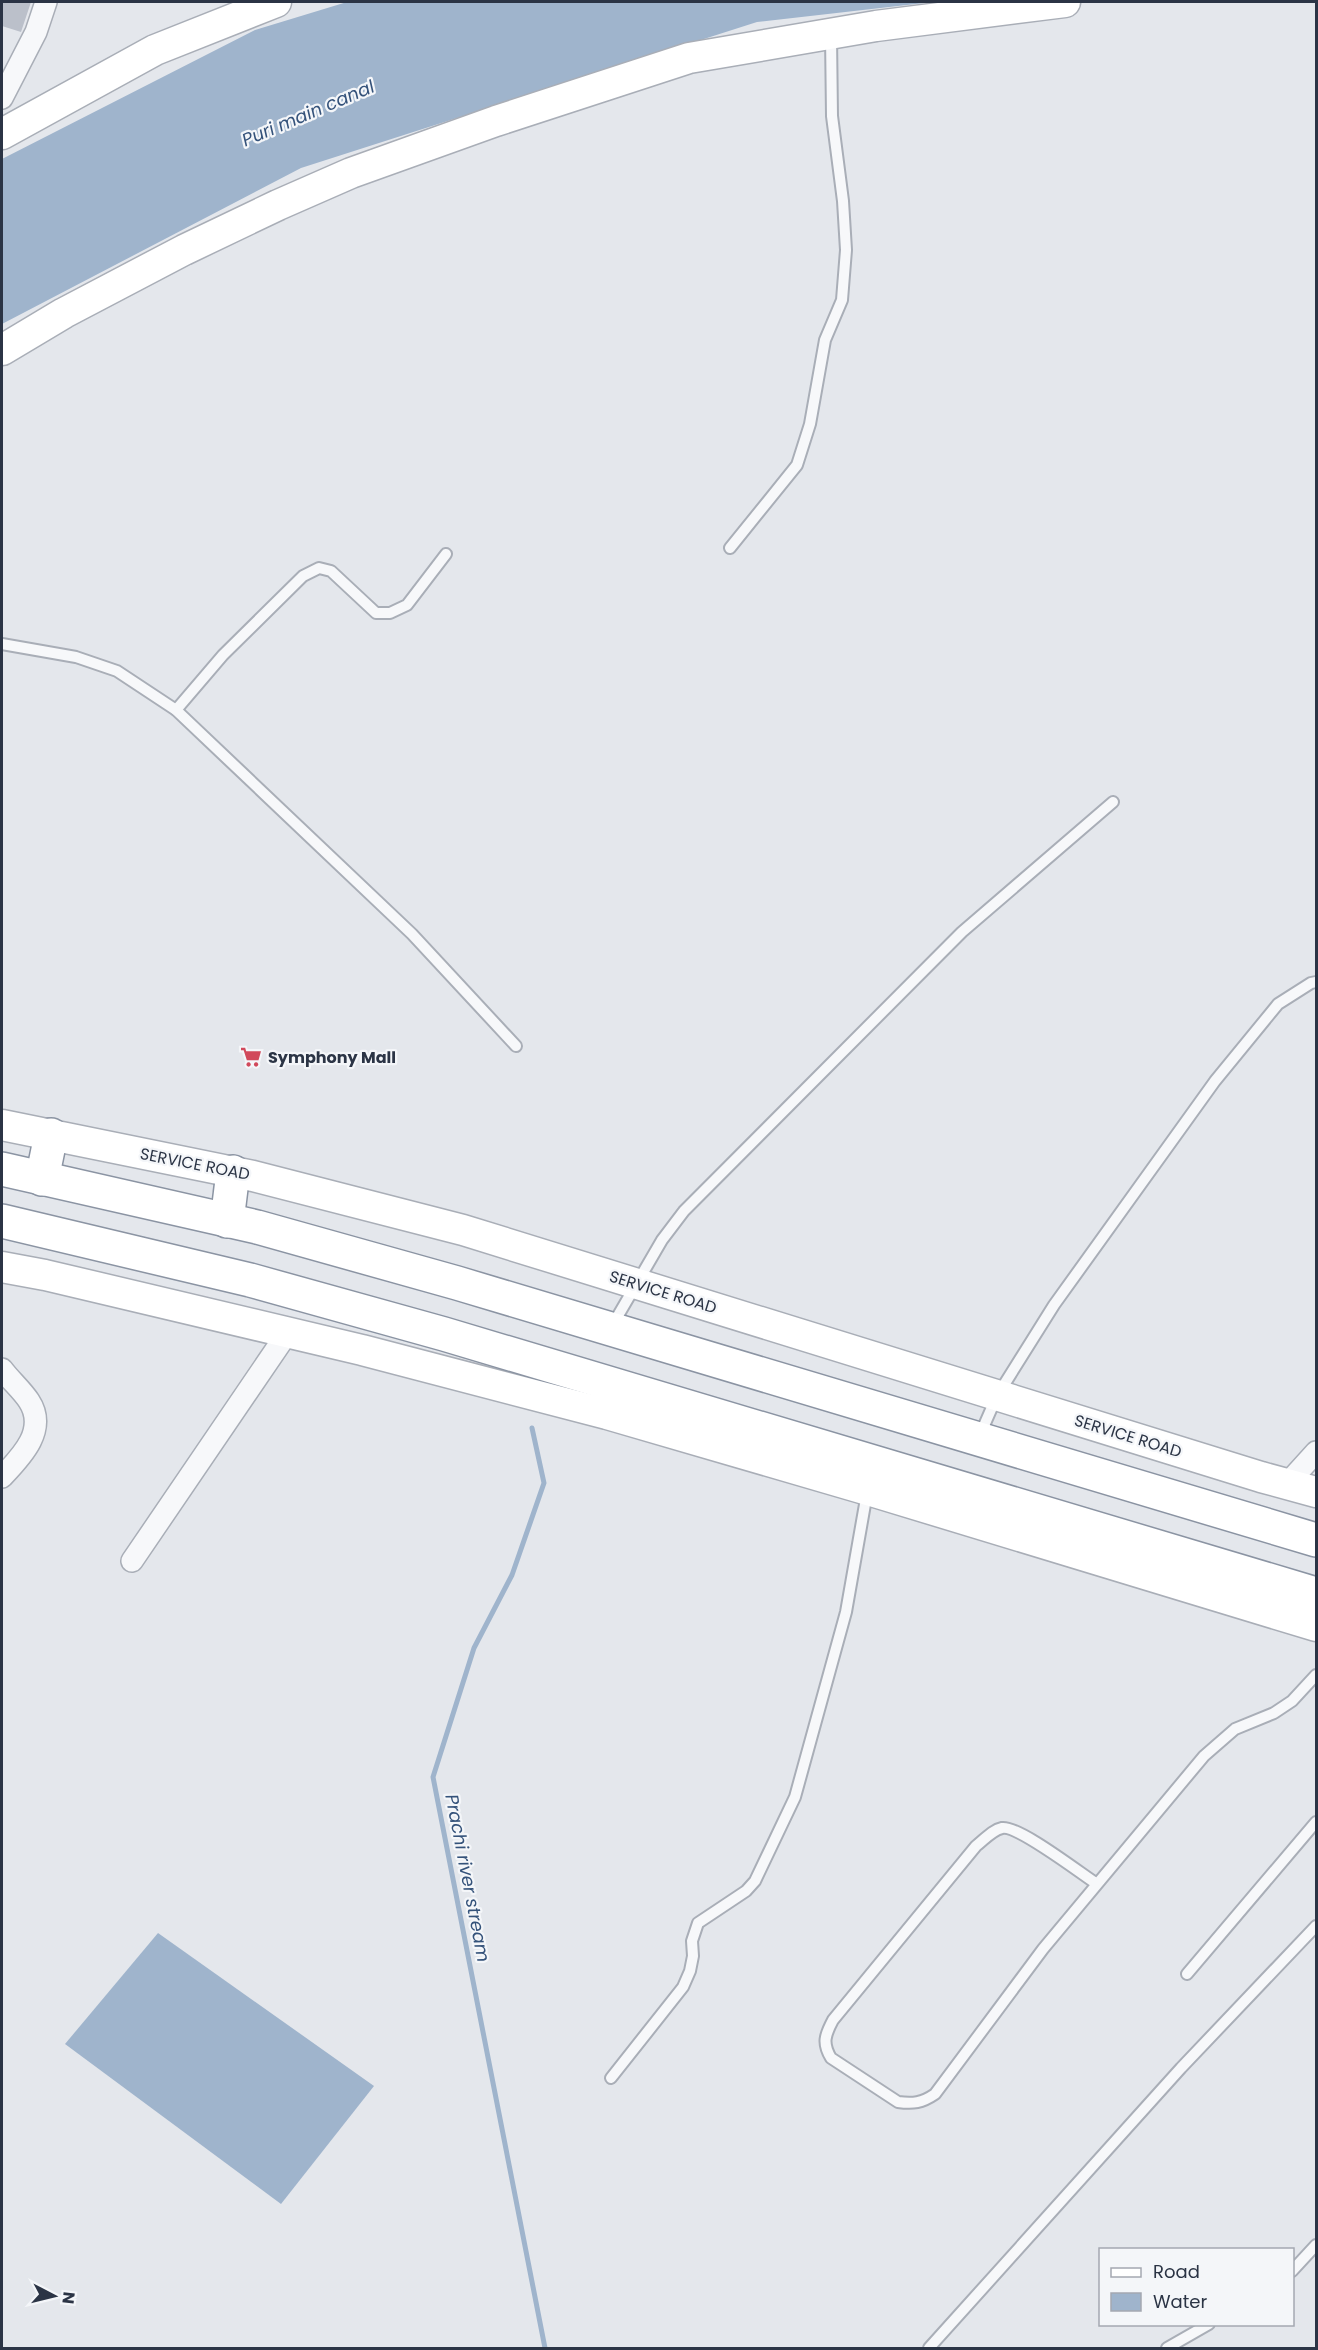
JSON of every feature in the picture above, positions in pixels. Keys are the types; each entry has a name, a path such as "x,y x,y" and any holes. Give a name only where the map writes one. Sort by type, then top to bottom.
{"highway":[{"path":"42,1179 51,1135"},
{"path":"2,1169 227,1221 457,1282 1317,1540"},
{"path":"227,1221 233,1172"},
{"path":"2,1221 250,1280 444,1334 956,1501 1317,1594"}],"street":[{"path":"2,98 36,32 46,2"},
{"path":"2,134 155,50 276,2"},
{"path":"2,350 64,313 184,250 278,205 369,166 496,121 689,58 831,33 1065,2"},
{"name":"SERVICE ROAD","path":"2,1125 233,1172 463,1230 1317,1492"},
{"path":"2,1267 288,1332 607,1414 868,1490 956,1501 1317,1626"},
{"path":"132,1561 288,1332"},
{"path":"2,1369 29,1402 34,1413 35,1427 32,1440 2,1477"},
{"path":"1287,1484 1317,1452"}],"lane":[{"path":"730,548 797,465 810,424 825,340 842,300 846,250 843,201 832,116 831,33"},
{"path":"176,710 223,655 303,576 320,568 331,571 376,614 390,614 407,605 446,554"},
{"path":"2,644 76,657 117,670 176,710 412,934 516,1046"},
{"path":"611,1329 662,1240 684,1211 962,932 1113,802"},
{"path":"978,1438 997,1395 1054,1305 1215,1081 1278,1004 1311,983 1317,982"},
{"path":"611,2078 683,1987 690,1971 693,1956 692,1941 698,1923 746,1891 755,1881 795,1797 846,1612 868,1490"},
{"path":"1097,1884 1027,1836 1010,1828 996,1830 976,1846 833,2020 825,2036 824,2047 831,2058 898,2102 911,2104 924,2102 935,2094 1043,1948 1097,1884 1204,1756 1235,1729 1274,1713 1292,1701 1317,1675"},
{"path":"1187,1974 1317,1822"},
{"path":"929,2349 1181,2068 1317,1926"},
{"path":"1294,2270 1317,2245"},
{"path":"1167,2349 1207,2326"}],"water":[{"name":"Puri main canal","path":"347,2 933,2 757,22 301,168 2,324 2,159 255,30"},
{"path":"158,1933 374,2086 281,2204 65,2044"}],"building":[{"path":"2,2 31,2 21,32 2,26"}],"waterway":[{"name":"Prachi river stream","path":"532,1428 544,1483 512,1575 474,1648 433,1777 545,2348"}],"place":[{"name":"Symphony Mall","path":"251,1057"}]}
